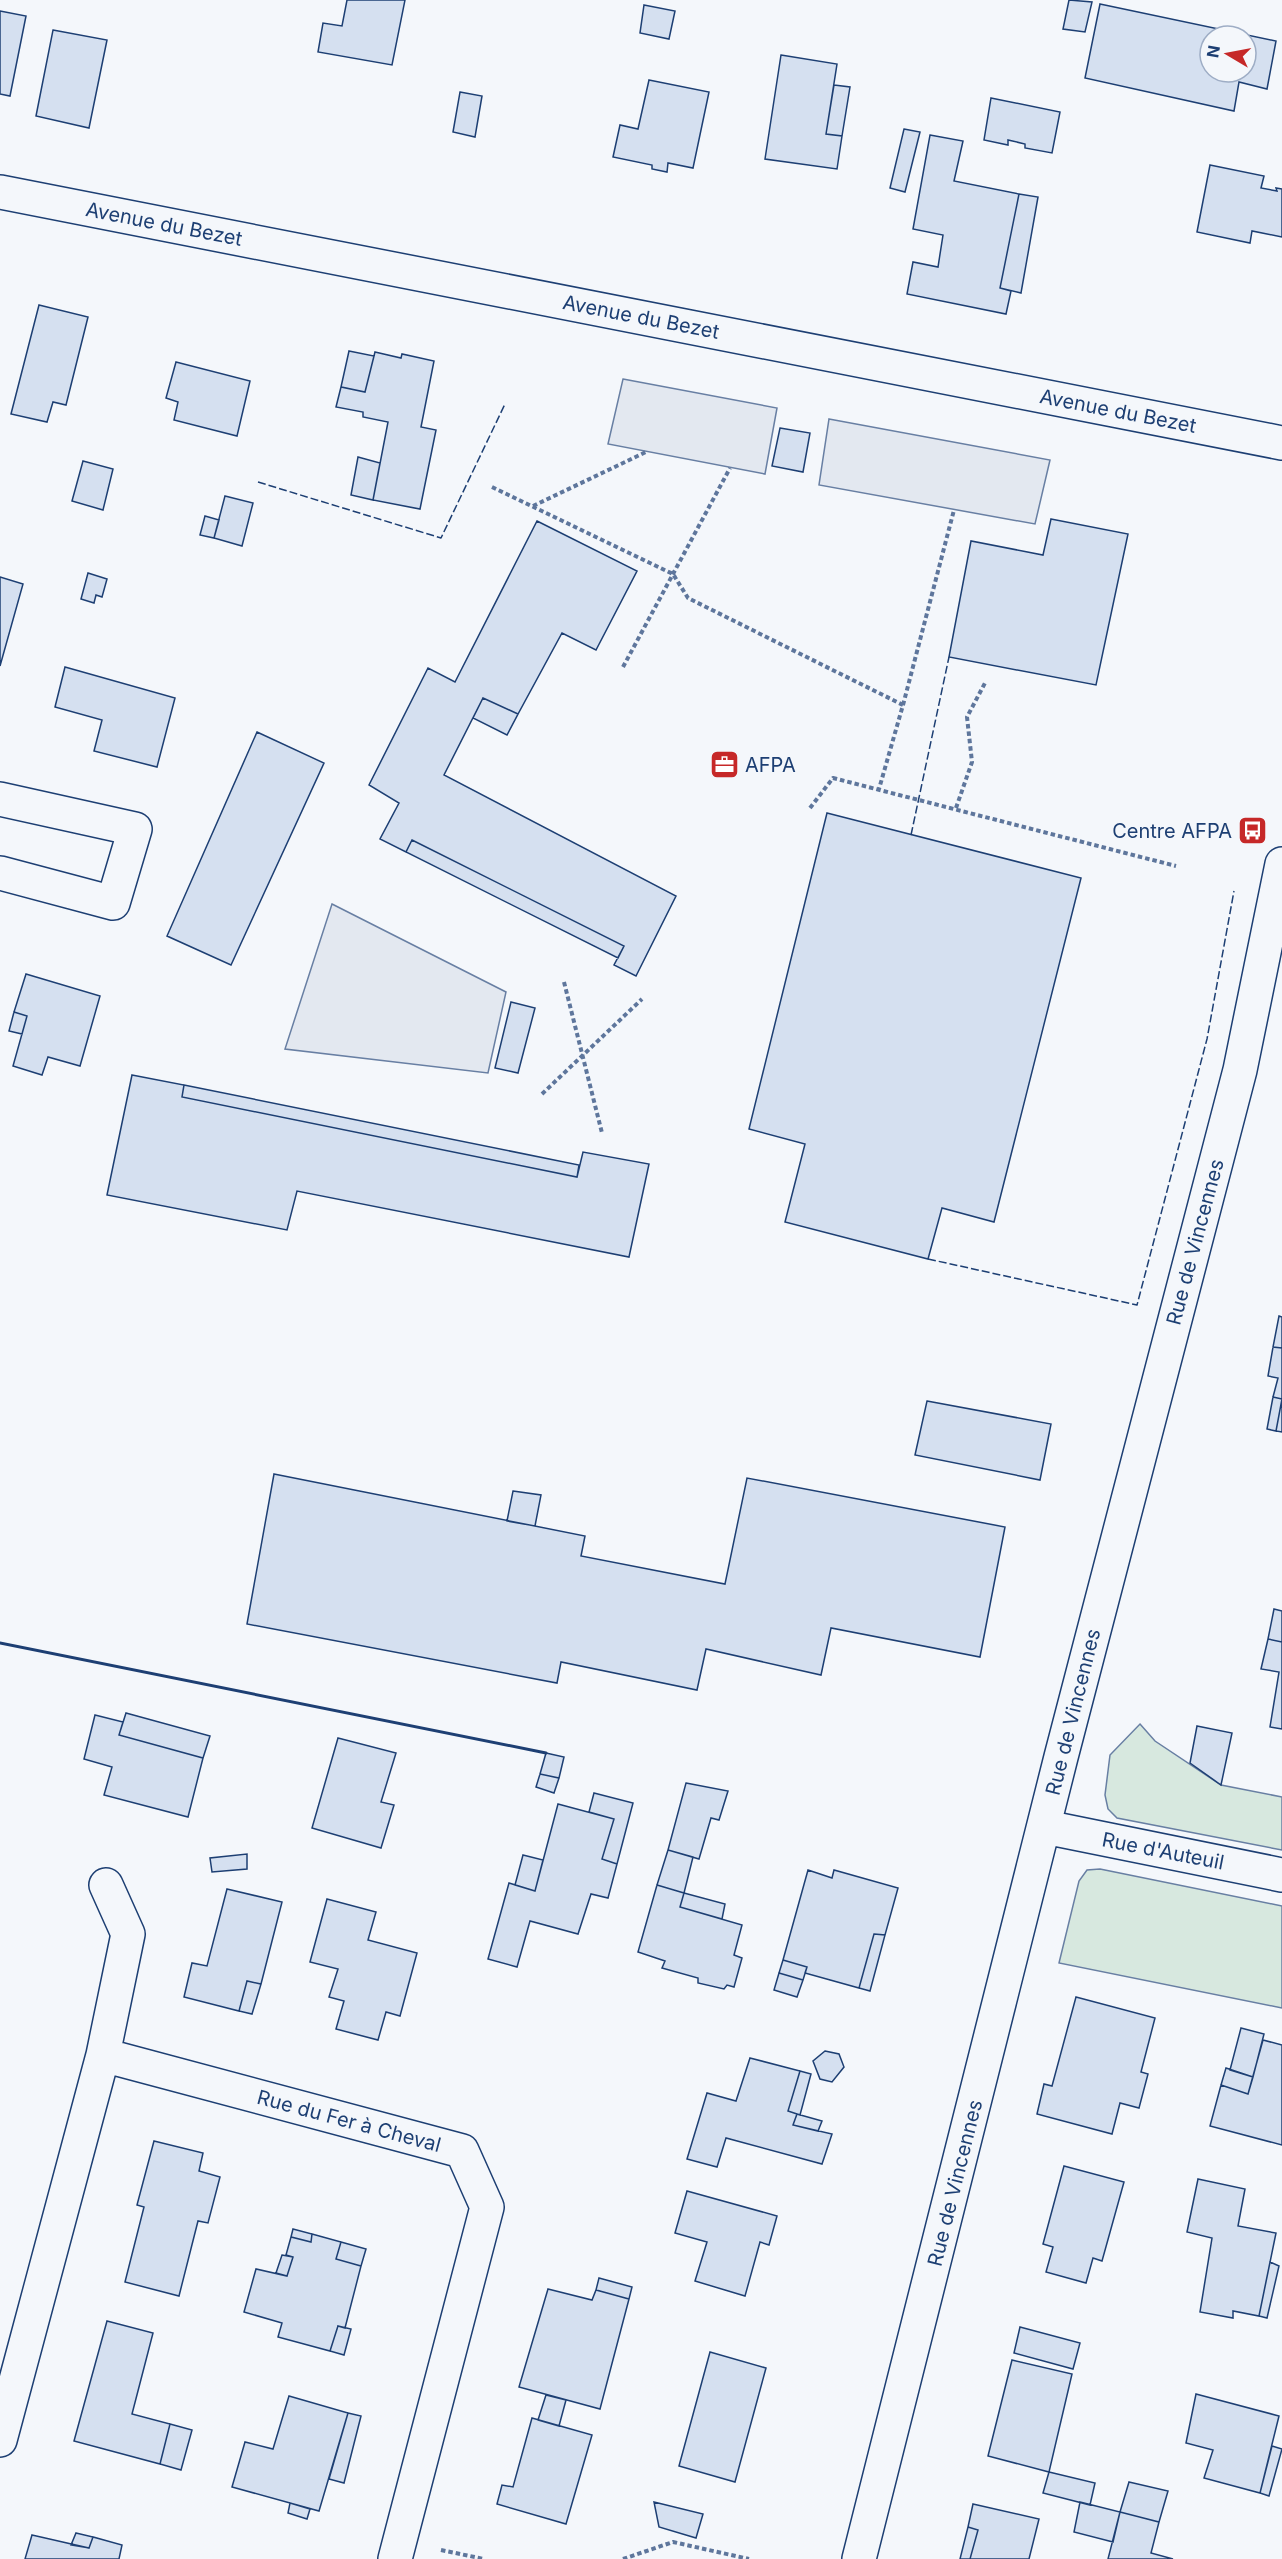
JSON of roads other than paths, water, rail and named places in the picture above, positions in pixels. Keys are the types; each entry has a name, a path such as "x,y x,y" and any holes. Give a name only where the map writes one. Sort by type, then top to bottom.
{"street":[{"name":"Avenue du Bezet","path":"0,192 1282,443"},
{"path":"0,799 135,829 113,903 0,873"},
{"name":"Rue de Vincennes","path":"859,2559 1240,1070 1282,864"},
{"name":"Rue d'Auteuil","path":"1045,1827 1282,1875"},
{"path":"0,2440 103,2055 128,1934 105,1885"},
{"name":"Rue du Fer à Cheval","path":"103,2055 462,2151 487,2207 395,2559"}],"place":[{"name":"AFPA","path":"724,765"},
{"name":"Centre AFPA","path":"1253,831"}]}
